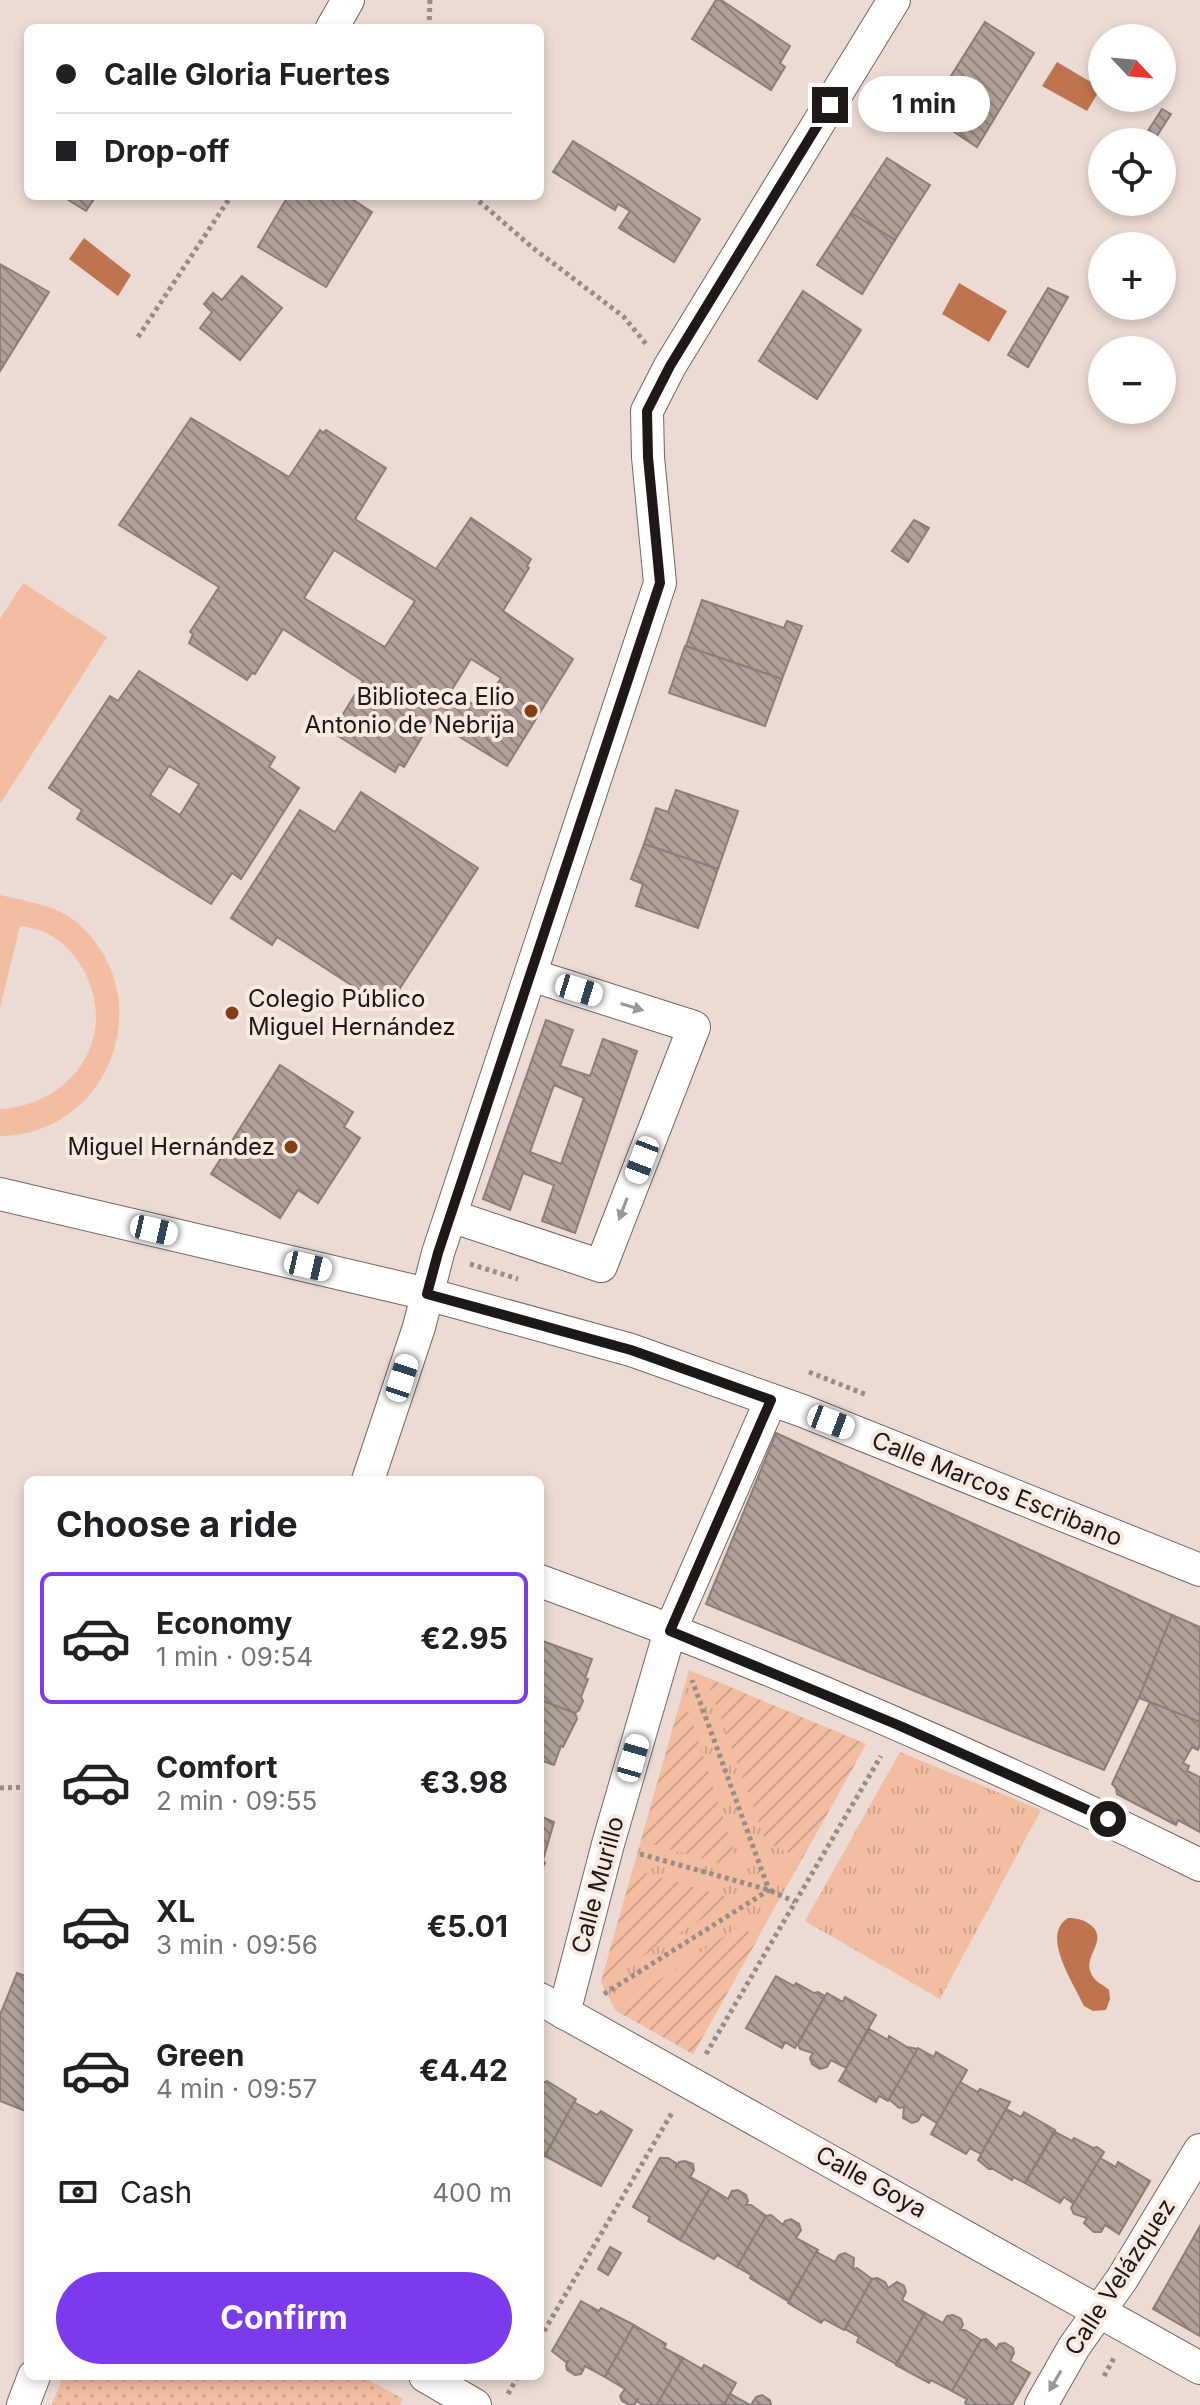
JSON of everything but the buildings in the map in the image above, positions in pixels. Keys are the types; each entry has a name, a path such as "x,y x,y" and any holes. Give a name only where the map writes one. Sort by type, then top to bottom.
{"street":[{"path":"334,24 348,0"},
{"path":"369,1476 419,1327 451,1216 660,583 648,457 647,411 670,366 894,0"},
{"path":"451,1216 601,1266 694,1027 531,975"},
{"name":"Calle Marcos Escribano","path":"0,1194 427,1294 631,1350 771,1400 1200,1570"},
{"name":"Calle Murillo","path":"565,2004 670,1631 771,1400"},
{"path":"544,1583 898,1725 1085,1808 1200,1865"},
{"name":"Calle Goya","path":"565,2004 690,2082 1200,2368"},
{"name":"Calle Velázquez","path":"1041,2405 1074,2347 1101,2311 1200,2150"},
{"path":"23,2405 32,2380"},
{"path":"434,2389 475,2405"}],"path":[{"path":"429,24 430,0"},
{"path":"138,337 228,200"},
{"path":"478,200 533,248 624,317 640,340 670,366"},
{"path":"692,1678 769,1890"},
{"path":"544,2331 898,1725"},
{"path":"0,1788 24,1787"},
{"path":"608,1844 769,1890 795,1902"},
{"path":"565,2004 769,1890"}],"green space":[{"path":"23,583 107,637 0,804 0,619"},
{"path":"0,895 49,907 75,921 101,951 116,985 119,1020 112,1055 96,1087 71,1112 39,1129 0,1136 0,1109 26,1105 49,1095 68,1081 83,1063 92,1042 96,1019 93,994 83,969 71,952 57,939 20,926 0,1008"},
{"path":"689,1670 866,1744 693,2054 615,2010 601,1982"},
{"path":"706,1677 866,1744 802,1859 766,1842"},
{"path":"679,1707 689,1712 737,1861 732,1867 641,1841"},
{"path":"900,1752 1041,1810 940,1999 805,1921"},
{"path":"633,1869 724,1896 724,1905 601,1982"},
{"path":"741,1925 757,1940 693,2054 615,2010"},
{"path":"61,2380 369,2380 403,2399 400,2405 52,2405"}],"shaded area":[{"path":"1057,62 1088,80 1088,109 1087,111 1042,86"},
{"path":"84,238 131,275 118,296 69,259"},
{"path":"959,283 1007,311 989,342 942,314"},
{"path":"1068,1918 1084,1921 1096,1932 1097,1943 1089,1967 1094,1979 1109,1990 1106,2010 1093,2011 1084,2006 1067,1973 1057,1936 1060,1926"}],"place":[{"name":"Biblioteca Elio Antonio de Nebrija","path":"531,711"},
{"name":"Colegio Público Miguel Hernández","path":"232,1013"},
{"name":"Miguel Hernández","path":"291,1147"}],"route":[{"path":"830,105 670,366 647,411 648,457 660,583 427,1294 631,1350 771,1400 670,1631 898,1725 1108,1819"}]}
